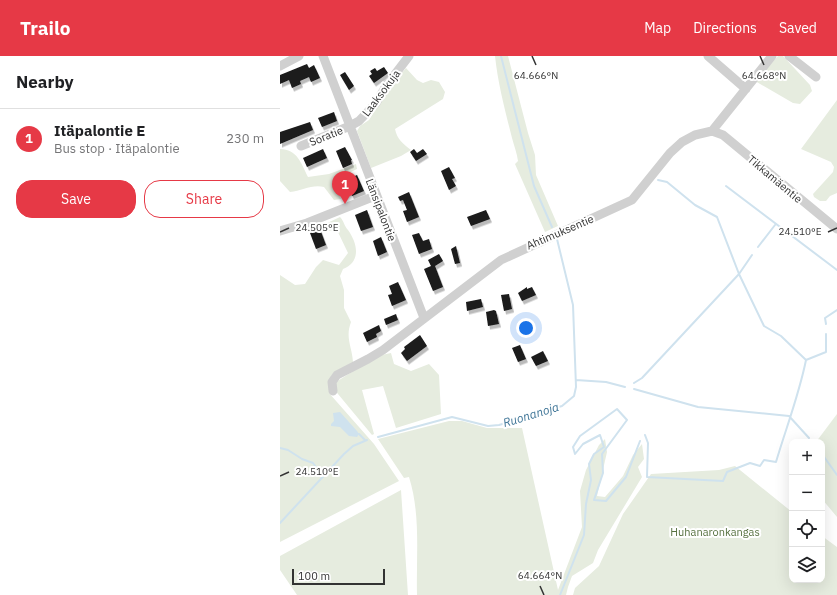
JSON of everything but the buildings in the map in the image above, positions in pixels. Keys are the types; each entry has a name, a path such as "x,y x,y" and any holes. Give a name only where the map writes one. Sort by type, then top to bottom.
{"street":[{"path":"280,66 299,56"},
{"name":"Länsipalontie","path":"323,56 424,318"},
{"name":"Laaksokuja","path":"350,126 371,110 409,56"},
{"path":"708,56 746,88"},
{"path":"712,131 772,56"},
{"path":"789,56 816,77"},
{"name":"Soratie","path":"301,146 350,126"},
{"name":"Tikkamäentie","path":"712,131 723,135 837,230"},
{"name":"Ahtimuksentie","path":"333,391 332,382 337,375 373,356 501,260 632,200 674,149 688,138 712,131"},
{"path":"280,231 307,223 376,196"}],"green space":[{"path":"495,56 508,56 535,155 536,175 558,226 545,232 515,164 518,161 518,158 502,97"},
{"path":"778,56 783,56 810,85 812,91 800,104 793,103 755,81"},
{"path":"406,68 417,80 423,83 431,80 439,82 445,92 443,99 395,129 397,136 405,146 411,150 401,156 371,168 357,131 360,126 369,120 387,91"},
{"path":"837,100 837,193 830,196 826,201 820,201 814,197 813,194 833,172 834,167 831,162 801,149"},
{"path":"280,149 291,151 298,158 308,177 329,174 356,164 357,169 334,180 341,199 334,200 324,187 320,186 290,192 280,181"},
{"path":"340,217 351,235 356,247 353,262 343,269 340,276 344,290 344,308 351,322 349,337 353,362 331,376 329,393 374,444 399,481 280,542 280,275 295,285 305,284 316,267 323,260 339,265 348,253 337,230 325,231 321,226"},
{"path":"391,353 394,364 411,371 429,364 439,375 441,414 396,428 383,386 362,390 374,434 372,435 334,389 336,382 377,356"},
{"path":"837,414 837,517 825,503 825,439 818,439"},
{"path":"449,421 462,421 487,428 522,428 558,590 582,527 580,491 586,470 599,445 605,439 607,452 597,496 605,497 623,476 633,455 642,444 644,459 638,467 642,477 598,550 593,563 572,576 566,595 417,595 417,521 413,491 409,477 404,478 378,439"},
{"name":"Huhanaronkangas","path":"735,466 789,510 789,583 825,583 825,538 837,547 837,595 573,595 575,588 599,566 623,514 651,474 719,470"},
{"path":"401,490 408,595 297,595 280,570 280,556"}],"water":[{"path":"340,412 357,431 359,434 357,437 349,436 340,427 331,426 334,421 333,413"}],"waterway":[{"name":"Ruonanoja","path":"501,56 534,186 552,227"},
{"path":"658,180 667,182 695,205 717,217 739,274 764,326 781,336 806,360"},
{"path":"726,186 837,270"},
{"path":"758,247 775,225"},
{"name":"Ruonanoja","path":"378,437 452,417 488,426 499,425 562,406 574,396 576,387 573,305 557,239"},
{"path":"634,383 642,378 739,274 752,255"},
{"path":"826,324 825,318 837,310"},
{"path":"645,435 648,443 647,477 723,481 727,472 750,463 760,466 764,460 776,462 796,399 806,360 826,352 826,334"},
{"path":"576,380 606,382 625,387"},
{"path":"634,389 698,407 789,416 809,438"},
{"path":"560,595 584,535 586,504 591,480 589,464 594,454 604,447 600,435 583,444 575,454 573,447 580,436 617,409 627,420 602,454 603,473 594,500 606,501 626,477 640,441"},
{"path":"359,434 365,440"},
{"name":"Ruonanoja","path":"280,523 344,454 353,446 367,440"},
{"path":"280,448 288,450 302,459 313,463 323,477"},
{"path":"825,458 837,475"}],"place":[{"name":"Itäpalontie E","path":"345,204"}]}
